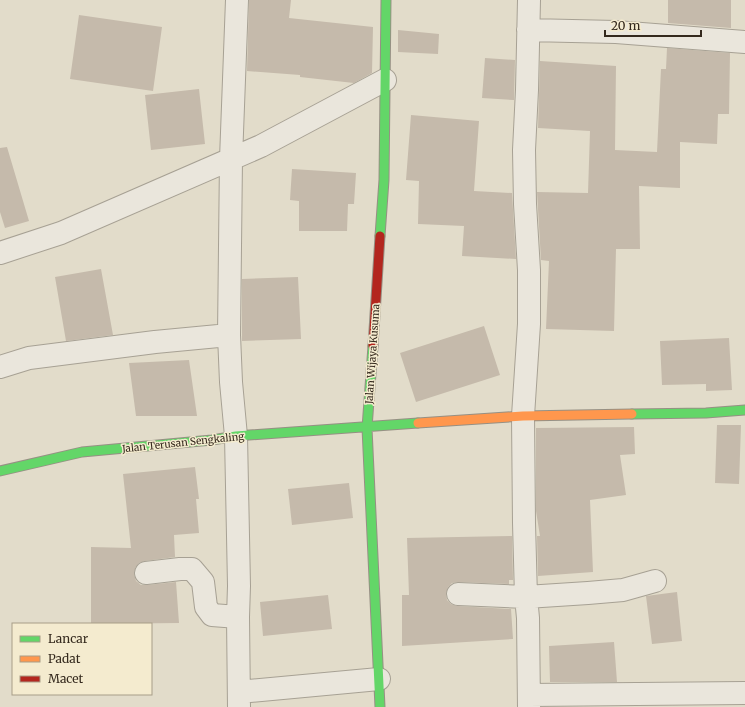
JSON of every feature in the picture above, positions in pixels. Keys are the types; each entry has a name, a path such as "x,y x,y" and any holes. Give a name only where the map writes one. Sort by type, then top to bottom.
{"street":[{"path":"237,0 231,159 229,335 231,382 236,436 239,586 239,700 379,679"},
{"name":"Jalan Wijaya Kusuma","path":"380,707 367,428 384,180 386,0"},
{"path":"529,0 524,150 525,204 529,270 529,324 523,416 529,701 745,693"},
{"path":"528,30 616,32 745,42"},
{"path":"0,253 61,233 260,146 385,80"},
{"path":"0,367 29,358 155,342 229,335"},
{"name":"Jalan Terusan Sengkaling","path":"0,471 82,452 212,440 236,436 523,416 706,413 745,410"},
{"path":"146,573 180,569 192,570 203,582 206,607 212,615 238,617"},
{"path":"458,594 526,596 588,594 623,590 656,581"}],"building":[{"path":"249,0 291,0 289,18 373,27 372,73 354,83 300,77 300,75 247,71"},
{"path":"668,0 731,0 731,28 668,23"},
{"path":"79,15 162,27 153,91 70,79"},
{"path":"398,30 439,34 438,54 398,52"},
{"path":"667,48 730,53 729,114 718,114 717,144 680,142 680,188 639,186 640,249 616,249 614,331 546,329 549,261 541,260 537,192 588,193 590,131 538,128 540,61 616,66 615,150 657,152 661,69 666,69"},
{"path":"485,58 515,60 514,100 482,98"},
{"path":"199,89 205,144 151,150 145,95"},
{"path":"411,115 479,121 474,191 512,193 516,259 462,256 464,226 418,224 419,181 406,180"},
{"path":"7,147 29,221 5,228 0,212 0,148"},
{"path":"292,169 356,173 354,204 348,204 347,231 299,231 299,201 290,200"},
{"path":"101,269 113,335 66,341 55,277"},
{"path":"298,277 301,339 242,341 242,279"},
{"path":"484,326 500,375 416,402 400,353"},
{"path":"729,338 732,390 706,391 706,384 662,385 660,341"},
{"path":"189,360 197,416 136,416 129,363"},
{"path":"717,425 741,425 739,484 715,483"},
{"path":"634,427 635,454 620,455 626,495 590,500 593,572 538,576 537,536 540,536 536,511 536,428"},
{"path":"195,467 199,499 196,499 199,533 174,535 175,557 139,563 135,568 134,574 136,581 141,585 176,582 179,623 91,623 91,547 131,548 123,474"},
{"path":"349,483 353,518 292,525 288,489"},
{"path":"512,536 513,580 509,580 509,584 458,582 452,583 448,587 446,594 447,600 451,604 457,606 511,609 513,639 402,646 402,595 409,595 407,538"},
{"path":"677,592 682,641 652,644 646,596"},
{"path":"328,595 332,629 263,636 260,602"},
{"path":"614,642 617,682 550,682 549,646"}],"traffic: fast":[{"path":"380,236 384,180 386,0"},
{"path":"373,346 367,428 380,707"},
{"path":"632,414 706,413 745,410"},
{"path":"0,471 82,452 212,440 236,436 418,423"}],"traffic: slow":[{"path":"418,423 523,416 632,414"}],"traffic: jam":[{"path":"373,346 380,236"}]}
